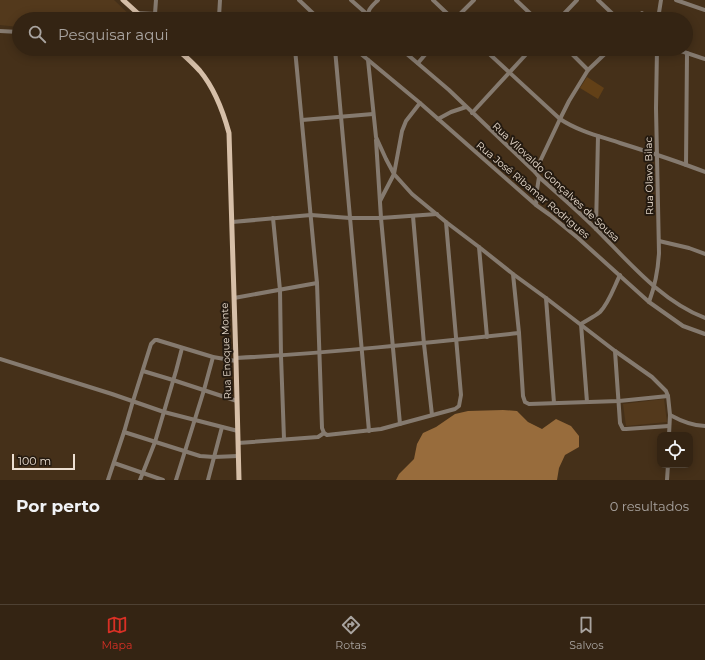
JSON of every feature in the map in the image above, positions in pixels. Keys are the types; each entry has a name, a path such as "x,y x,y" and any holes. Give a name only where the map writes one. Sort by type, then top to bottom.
{"main road":[{"path":"122,0 136,12"},
{"name":"Rua Enoque Monte","path":"185,56 193,63 214,91 224,114 229,134 239,480"}],"street":[{"path":"155,12 156,0"},
{"path":"219,12 220,0"},
{"path":"299,0 312,12"},
{"path":"351,0 364,12"},
{"path":"368,12 378,0"},
{"path":"433,0 446,12"},
{"path":"461,12 474,0"},
{"path":"516,0 529,12"},
{"path":"566,12 577,0"},
{"path":"598,0 611,12"},
{"path":"659,12 661,0"},
{"path":"676,0 705,10"},
{"path":"0,31 12,32"},
{"path":"693,55 705,59"},
{"path":"296,56 317,283 322,428 324,433 329,436 381,429 455,409 459,406 461,395 446,222"},
{"path":"336,56 369,431"},
{"name":"Rua José Ribamar Rodrigues","path":"363,56 420,103 536,205 578,238 649,302 683,326 705,334"},
{"name":"Rua Vilovaldo Gonçalves de Sousa","path":"410,56 596,229 654,287 677,304 705,318"},
{"path":"418,63 424,56"},
{"path":"492,56 560,119 574,127 705,172"},
{"path":"472,113 525,56"},
{"path":"574,56 588,70"},
{"path":"535,172 569,101 588,70 603,56"},
{"name":"Rua Olavo Bilac","path":"649,302 658,268 659,241 656,108 657,56"},
{"path":"686,165 687,56"},
{"path":"368,60 376,137 381,218 400,424"},
{"path":"380,201 394,174 402,131 406,121 420,103"},
{"path":"438,119 451,112 466,107"},
{"path":"302,120 373,114"},
{"path":"596,229 598,136"},
{"path":"376,137 394,174 412,194 513,274 652,377 666,391 670,415 669,432"},
{"path":"536,205 536,190 539,176"},
{"path":"232,222 311,215 350,218 381,218 437,214"},
{"path":"413,216 424,344 432,415"},
{"path":"273,218 280,290 284,439"},
{"path":"659,241 689,248 705,254"},
{"path":"479,247 487,337"},
{"path":"513,274 519,333 523,400 526,403 619,401 668,396"},
{"path":"581,324 603,308 620,275"},
{"path":"234,298 317,283"},
{"path":"546,298 554,403"},
{"path":"581,324 587,402"},
{"path":"108,480 152,344 155,340 213,357 236,360 424,344 519,333"},
{"path":"140,480 155,442 182,348"},
{"path":"615,351 620,423 623,429 669,426"},
{"path":"176,480 213,357"},
{"path":"0,359 164,412 238,431"},
{"path":"143,371 237,401"},
{"path":"670,415 686,423 705,426"},
{"path":"208,480 222,427"},
{"path":"124,432 207,458 238,456"},
{"path":"238,443 318,437 324,433"},
{"path":"114,463 163,480"},
{"path":"667,480 668,468"}],"shaded area":[{"path":"0,0 114,0 127,12 12,12 12,26 0,25"},
{"path":"587,77 604,88 598,99 580,88"},
{"path":"664,399 667,422 626,426 623,404"},
{"path":"468,411 517,411 528,422 542,429 556,419 571,426 579,436 579,447 565,455 559,468 557,480 396,480 399,474 414,459 417,444 423,433 436,427 455,414"}]}
